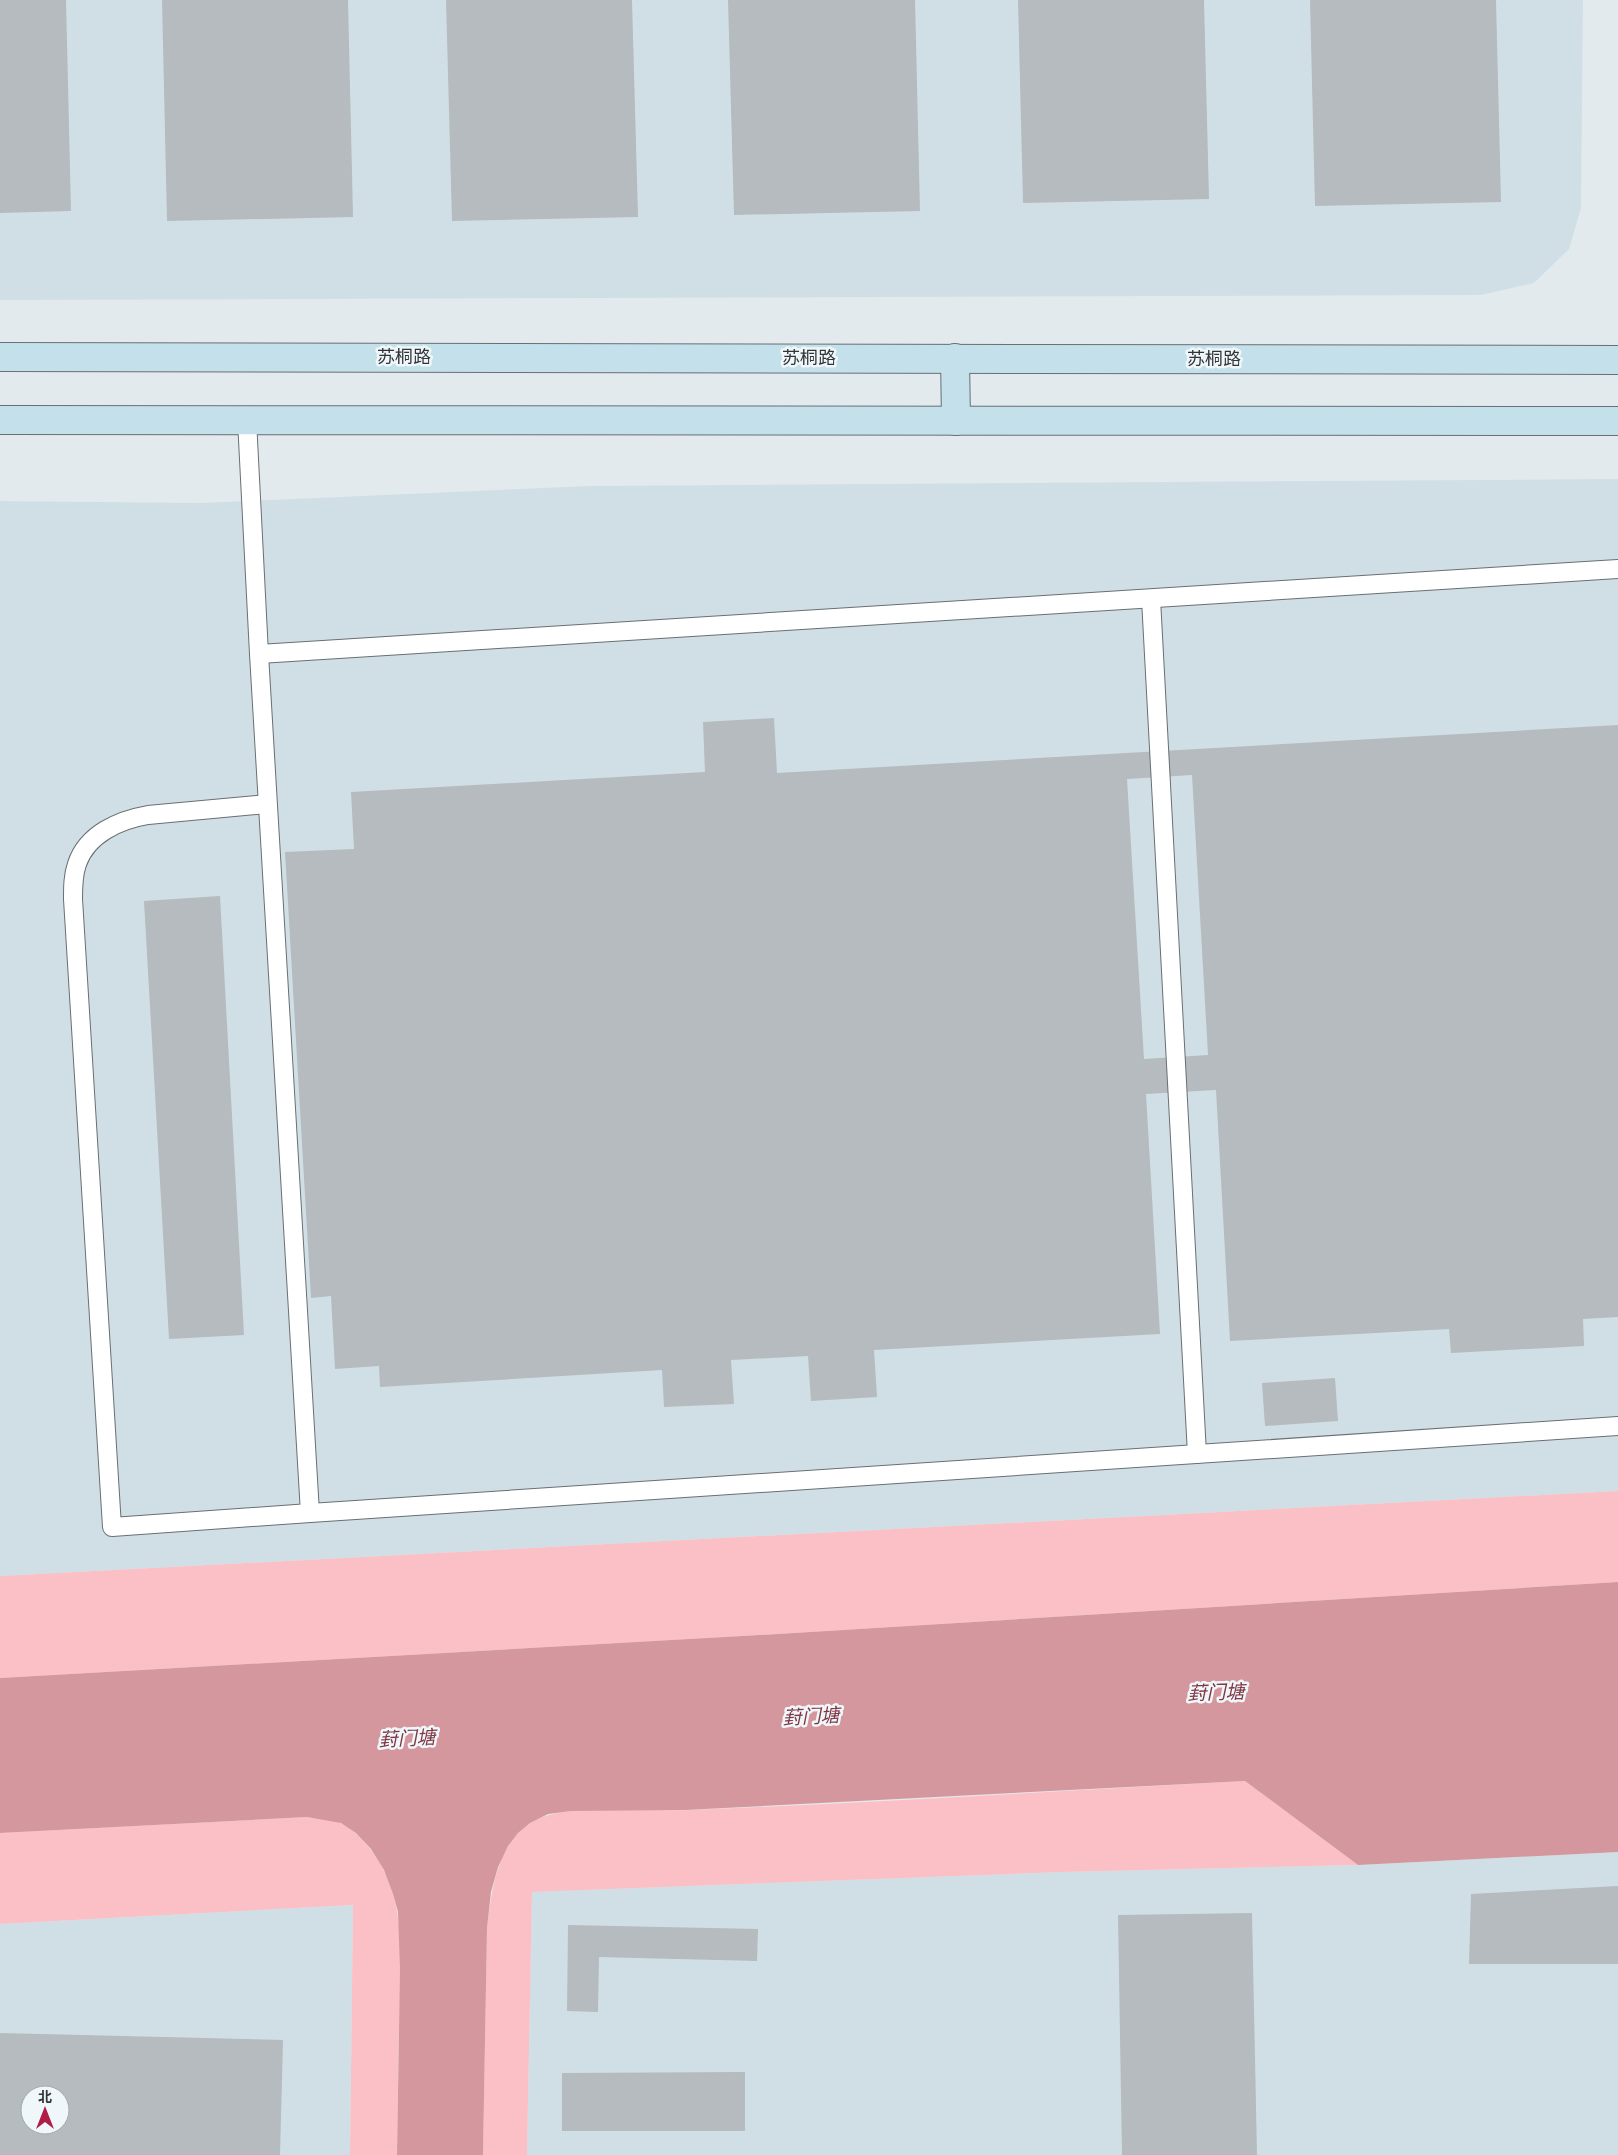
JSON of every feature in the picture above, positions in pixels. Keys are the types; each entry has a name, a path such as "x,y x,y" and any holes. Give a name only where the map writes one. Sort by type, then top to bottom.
{"main road":[{"name":"苏桐路","path":"0,357 1618,360"},
{"path":"954,358 956,421"},
{"path":"0,420 1618,422"}],"lane":[{"path":"247,420 267,804 310,1513"},
{"path":"259,654 1618,570"},
{"path":"1151,599 1197,1454"},
{"path":"267,804 148,815 117,823 94,838 85,848 77,863 74,876 73,899 112,1527 1618,1426"}],"shaded area":[{"path":"0,0 1583,0 1581,208 1569,249 1534,283 1481,295 0,300"},
{"path":"1618,479 1618,1491 0,1576 0,501 201,503 589,486"},
{"path":"1618,1491 1618,1582 778,1634 0,1678 0,1576"},
{"path":"1618,1582 1618,1852 1358,1865 1245,1781 685,1810 571,1811 548,1814 530,1823 518,1833 508,1846 498,1867 491,1892 487,1928 483,2155 397,2155 400,1969 398,1912 384,1870 371,1849 356,1833 341,1823 307,1817 0,1833 0,1678 778,1634"},
{"path":"1245,1781 1358,1865 1062,1872 532,1892 527,2155 483,2155 487,1928 494,1885 503,1856 510,1844 519,1832 530,1823 544,1816 583,1810 687,1810 757,1807"},
{"path":"307,1817 343,1824 359,1836 379,1861 396,1905 401,1953 397,2155 350,2155 353,1905 0,1924 0,1833"},
{"path":"1618,1852 1618,2155 527,2155 532,1892 1062,1872 1358,1865"},
{"path":"353,1905 350,2155 0,2155 0,1924"}],"building":[{"path":"0,0 66,0 71,211 0,213"},
{"path":"162,0 348,0 353,217 167,221"},
{"path":"446,0 632,0 638,217 452,221"},
{"path":"728,0 915,0 920,211 734,215"},
{"path":"1018,0 1204,0 1209,199 1023,203"},
{"path":"1310,0 1496,0 1501,202 1315,206"},
{"path":"774,718 777,773 1618,725 1618,1317 1583,1319 1584,1346 1451,1353 1449,1329 1230,1341 1216,1090 1146,1094 1160,1334 874,1350 877,1397 811,1401 808,1356 731,1360 734,1404 664,1407 662,1370 380,1387 379,1366 335,1369 331,1296 311,1298 285,852 354,849 351,792 705,772 703,722","holes":["1192,775 1208,1055 1144,1059 1127,779"]},
{"path":"220,896 244,1335 169,1339 144,901"},
{"path":"1335,1378 1338,1421 1265,1426 1262,1383"},
{"path":"1618,1886 1618,1964 1469,1964 1471,1894"},
{"path":"1252,1913 1257,2155 1122,2155 1118,1915"},
{"path":"568,1925 758,1929 757,1961 599,1957 598,2012 567,2011"},
{"path":"0,2033 283,2040 280,2155 0,2155"},
{"path":"745,2072 745,2131 562,2131 562,2073"}],"water label":[{"name":"葑门塘","path":"1216,1692"},
{"name":"葑门塘","path":"811,1716"},
{"name":"葑门塘","path":"407,1738"}]}
